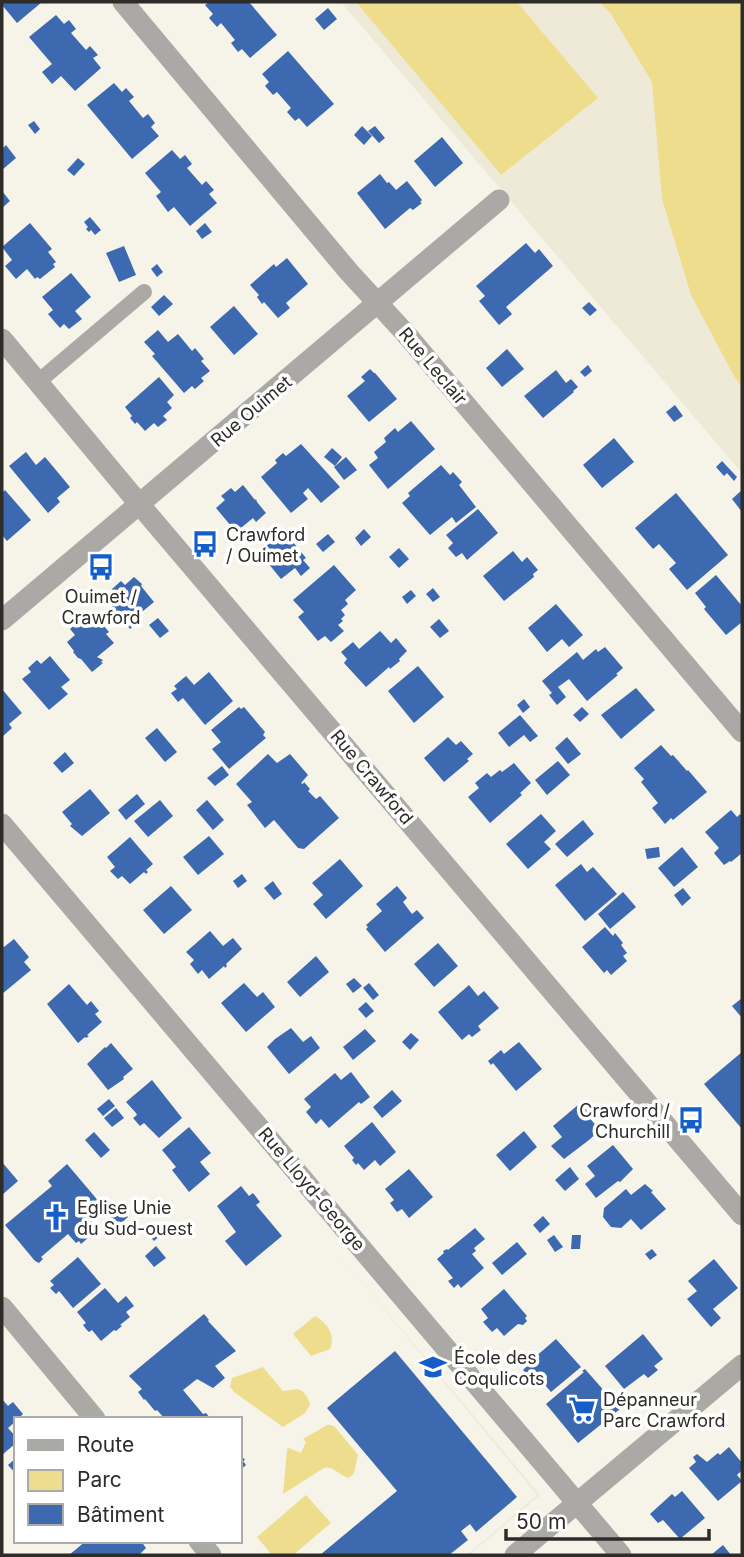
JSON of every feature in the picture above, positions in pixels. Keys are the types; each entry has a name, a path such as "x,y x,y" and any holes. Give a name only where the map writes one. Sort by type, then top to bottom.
{"street":[{"name":"Rue Leclair","path":"123,2 349,272 415,345 742,732"},
{"name":"Rue Ouimet","path":"2,620 499,200"},
{"name":"Rue Crawford","path":"2,339 742,1215"},
{"name":"Rue Lloyd-George","path":"2,824 621,1555"},
{"path":"2,1307 94,1417"},
{"path":"515,1555 742,1364"}],"lane":[{"path":"38,382 144,292"}],"shaded area":[{"path":"341,2 742,2 742,473 524,217"},
{"path":"327,1240 540,1495 469,1555 537,1495"}],"green space":[{"path":"356,2 517,2 598,98 501,175"},
{"path":"600,2 742,2 742,387 691,295 662,199 652,82 611,14"},
{"path":"315,1316 329,1330 332,1344 330,1349 311,1356 293,1334"},
{"path":"263,1367 283,1391 298,1389 305,1394 310,1405 304,1414 283,1427 230,1387 232,1378"},
{"path":"327,1425 335,1427 358,1455 354,1473 349,1478 331,1468 324,1468 283,1494 287,1449 301,1453 306,1442 303,1439"},
{"path":"306,1495 331,1523 293,1555 272,1555 257,1537"}],"building":[{"path":"2,2 42,2 17,23"},
{"path":"209,2 249,2 277,35 250,58 242,49 238,52 231,43 235,40 221,23 217,27 209,18 213,14 205,5"},
{"path":"328,8 337,19 324,30 315,19"},
{"path":"56,15 64,24 69,20 76,29 71,33 86,50 90,46 98,55 93,58 101,68 75,91 61,76 52,84 42,72 52,64 29,37"},
{"path":"288,51 334,104 307,127 299,118 295,121 287,112 291,108 277,92 273,95 265,86 269,82 262,74"},
{"path":"114,83 122,92 126,88 134,97 129,101 143,118 148,114 155,123 151,127 159,136 132,159 87,105"},
{"path":"34,121 40,129 35,134 28,125"},
{"path":"362,126 372,136 364,145 354,135"},
{"path":"375,126 385,138 379,143 368,131"},
{"path":"442,137 463,163 435,187 414,161"},
{"path":"6,145 16,158 2,170 2,149"},
{"path":"172,150 180,159 185,155 192,164 187,168 202,185 206,181 214,190 209,194 217,203 190,226 174,207 168,212 156,196 161,192 145,173"},
{"path":"78,158 85,164 74,176 67,170"},
{"path":"380,174 396,190 407,181 422,200 422,203 413,210 410,208 385,229 357,193"},
{"path":"2,191 10,201 2,208"},
{"path":"90,217 101,230 95,235 86,229 88,227 84,222"},
{"path":"30,223 52,249 48,252 56,262 53,264 55,267 40,279 35,279 27,269 16,279 5,266 12,260 2,247"},
{"path":"205,223 212,232 202,239 196,231"},
{"path":"526,243 535,253 539,249 553,266 506,307 512,314 499,325 479,301 485,296 476,286"},
{"path":"124,246 136,275 119,282 106,253"},
{"path":"287,258 308,284 286,303 290,308 278,318 264,302 262,304 257,297 259,295 250,285 274,264 276,267"},
{"path":"157,264 163,272 157,277 151,269"},
{"path":"71,273 91,297 75,311 82,319 69,329 64,324 60,328 48,314 53,310 42,297"},
{"path":"164,295 173,304 159,316 151,307"},
{"path":"589,302 597,310 590,316 582,308"},
{"path":"234,306 258,334 234,355 210,327"},
{"path":"158,330 168,342 178,334 192,351 195,348 204,359 201,361 210,371 201,378 204,381 195,389 192,386 184,393 152,356 155,354 144,342"},
{"path":"507,349 524,369 502,387 486,368"},
{"path":"588,365 592,371 585,377 580,372"},
{"path":"370,369 397,399 369,422 347,396 365,381 361,377"},
{"path":"556,370 566,383 571,379 578,387 543,418 524,396"},
{"path":"159,377 174,395 167,402 172,408 163,416 167,420 158,427 154,423 145,431 130,418 132,416 125,407"},
{"path":"675,405 683,416 674,422 666,412"},
{"path":"411,421 435,449 388,489 369,465 378,458 374,452 386,442 384,438 395,428 398,432"},
{"path":"614,438 634,462 602,488 583,465"},
{"path":"301,444 340,487 321,503 308,488 303,493 308,499 291,513 261,477 277,463 275,460 283,453 286,456"},
{"path":"332,448 342,457 335,466 324,457"},
{"path":"26,452 36,465 45,457 70,487 57,498 60,502 48,513 9,466"},
{"path":"346,457 357,470 344,480 334,467"},
{"path":"722,461 737,477 734,481 727,473 724,476 716,467"},
{"path":"441,465 450,475 453,472 462,482 459,485 476,507 456,523 452,517 430,535 402,503 410,496 408,493"},
{"path":"243,485 266,513 256,522 253,518 236,532 216,508 225,500 221,496 231,488 235,492"},
{"path":"5,490 31,520 7,541 2,535 2,493"},
{"path":"742,490 742,512 732,499"},
{"path":"676,493 728,555 687,590 669,569 676,563 659,544 653,549 635,528"},
{"path":"478,509 498,533 467,560 462,553 456,557 448,548 453,543 446,535"},
{"path":"364,529 371,537 361,546 355,538"},
{"path":"284,531 306,558 303,560 310,568 301,576 295,568 281,579 259,552"},
{"path":"328,534 335,542 323,552 316,544"},
{"path":"399,548 409,559 399,568 389,557"},
{"path":"513,551 522,562 527,557 538,570 533,574 534,577 504,601 483,576"},
{"path":"334,565 356,590 345,600 348,604 341,610 345,615 338,625 344,631 331,642 325,636 318,641 298,617 304,612 293,600"},
{"path":"716,575 742,606 742,622 726,635 704,609 706,607 695,593"},
{"path":"134,577 154,602 137,616 140,620 130,629 107,600 115,593 112,589 121,581 125,585"},
{"path":"433,588 440,597 433,602 426,594"},
{"path":"411,590 416,596 407,604 402,597"},
{"path":"556,604 583,635 569,647 562,639 547,652 528,628"},
{"path":"158,618 169,631 160,638 149,625"},
{"path":"94,619 101,628 104,626 109,632 106,634 114,643 97,657 103,660 103,663 92,672 67,642 75,635 70,629 80,621 85,627"},
{"path":"439,619 449,631 440,638 430,627"},
{"path":"380,631 391,643 396,638 407,651 400,661 366,687 344,663 347,659 341,652 353,642 359,649"},
{"path":"605,647 623,668 616,674 618,675 587,701 569,679 558,687 566,697 557,705 549,695 552,693 542,681 577,652 583,660 596,649 598,652"},
{"path":"50,656 70,680 61,687 68,694 49,710 22,679 31,672 28,668 37,660 41,664"},
{"path":"418,666 444,697 414,723 388,691"},
{"path":"209,672 233,701 205,725 183,698 178,702 171,693 177,689 174,686 186,676 194,685"},
{"path":"636,688 655,710 621,739 601,715"},
{"path":"2,689 22,713 9,724 12,728 2,737"},
{"path":"524,699 530,707 523,713 517,705"},
{"path":"239,707 244,707 265,732 263,735 266,738 229,769 212,749 221,742 211,730"},
{"path":"582,707 589,714 580,722 573,715"},
{"path":"520,715 538,736 530,742 524,735 509,747 498,733"},
{"path":"157,728 177,752 165,762 145,738"},
{"path":"448,737 456,745 461,741 473,754 467,759 469,761 444,782 424,758"},
{"path":"567,737 581,754 568,764 555,748"},
{"path":"661,745 707,792 665,824 652,808 658,803 641,782 644,779 634,768"},
{"path":"65,752 74,763 62,773 53,763"},
{"path":"268,754 277,763 290,754 308,775 301,783 304,782 316,799 320,796 339,818 304,849 298,848 274,820 265,828 247,805 252,802 236,784"},
{"path":"558,761 570,775 547,795 535,780"},
{"path":"514,763 531,783 520,793 522,795 490,823 468,797 479,788 475,783 487,773 491,777"},
{"path":"222,766 229,775 215,786 207,778"},
{"path":"90,789 110,813 82,836 70,826 72,824 62,812"},
{"path":"137,794 145,804 126,820 118,810"},
{"path":"160,800 173,816 148,837 134,821"},
{"path":"207,800 224,820 213,830 196,810"},
{"path":"731,810 737,817 740,814 742,817 742,853 724,865 714,853 719,848 705,832"},
{"path":"541,814 556,831 544,842 551,849 528,869 506,844"},
{"path":"583,820 594,834 567,857 555,844"},
{"path":"209,836 224,854 198,875 183,857"},
{"path":"130,837 153,864 146,870 146,874 144,872 130,884 122,876 118,879 110,871 115,867 107,857"},
{"path":"659,847 660,857 647,859 645,849"},
{"path":"682,847 698,867 674,887 658,868"},
{"path":"340,859 363,886 326,919 313,904 323,895 312,883"},
{"path":"581,864 587,872 593,867 617,894 585,921 555,885"},
{"path":"242,874 247,881 238,888 233,881"},
{"path":"273,881 282,894 274,900 264,888"},
{"path":"171,886 192,910 164,934 143,910"},
{"path":"397,886 407,898 403,902 412,914 417,910 424,918 385,952 366,929 366,925 382,911 376,904"},
{"path":"683,888 691,898 682,906 674,895"},
{"path":"623,892 636,907 610,929 598,914"},
{"path":"605,927 613,936 615,933 627,953 623,956 627,961 611,975 607,970 604,973 582,947"},
{"path":"210,931 223,946 233,938 242,949 225,968 224,966 209,979 202,970 198,974 190,964 194,960 186,952"},
{"path":"14,939 29,957 24,962 31,970 2,994 2,945 4,947"},
{"path":"438,943 458,966 434,987 414,964"},
{"path":"316,956 329,972 300,997 287,982"},
{"path":"354,978 362,986 353,993 346,984"},
{"path":"244,983 257,997 263,992 275,1007 246,1032 221,1003"},
{"path":"369,983 379,995 373,1000 363,988"},
{"path":"69,984 87,1005 91,1001 99,1011 95,1014 102,1022 78,1043 47,1004"},
{"path":"469,985 478,996 484,991 499,1008 478,1026 481,1030 462,1040 438,1012"},
{"path":"742,998 742,1018 732,1006"},
{"path":"366,1002 374,1011 366,1018 358,1009"},
{"path":"291,1028 303,1042 311,1036 320,1048 289,1074 267,1047"},
{"path":"365,1029 376,1041 353,1060 343,1047"},
{"path":"411,1033 419,1040 410,1050 402,1042"},
{"path":"519,1042 542,1069 516,1091 493,1063 491,1065 488,1061 501,1050 504,1054"},
{"path":"111,1043 133,1069 108,1090 87,1064"},
{"path":"742,1052 742,1129 704,1084"},
{"path":"351,1072 370,1097 361,1104 359,1102 329,1128 321,1119 316,1124 306,1112 311,1107 304,1099 335,1073 341,1080"},
{"path":"152,1080 182,1118 159,1138 144,1123 140,1126 133,1118 136,1113 126,1102"},
{"path":"392,1090 402,1101 382,1118 373,1107"},
{"path":"109,1099 115,1106 103,1116 97,1109"},
{"path":"578,1105 581,1108 583,1106 588,1112 586,1114 600,1130 564,1159 551,1146 562,1137 553,1126"},
{"path":"116,1108 124,1118 112,1127 104,1118"},
{"path":"372,1122 396,1152 380,1166 375,1160 364,1170 358,1163 356,1165 344,1146"},
{"path":"189,1127 211,1153 200,1162 210,1174 189,1192 172,1170 176,1167 162,1150"},
{"path":"524,1131 537,1147 510,1171 496,1155"},
{"path":"94,1132 110,1150 101,1158 85,1140"},
{"path":"613,1145 633,1169 620,1182 596,1198 585,1184 595,1176 587,1166"},
{"path":"2,1162 18,1181 2,1195"},
{"name":"Eglise Unie du Sud-ouest","path":"67,1164 106,1210 88,1225 95,1232 81,1244 79,1241 76,1243 68,1234 41,1257 43,1259 39,1263 5,1225 52,1186 48,1181"},
{"path":"570,1167 579,1179 565,1191 555,1180"},
{"path":"409,1169 433,1197 409,1218 402,1209 397,1212 390,1203 394,1200 385,1189"},
{"path":"645,1184 666,1209 641,1230 631,1219 621,1228 611,1227 603,1217 604,1208 626,1189 631,1195"},
{"path":"241,1186 249,1196 253,1193 260,1202 256,1205 282,1236 246,1266 225,1241 236,1232 217,1206"},
{"path":"118,1206 128,1217 118,1226 109,1215"},
{"path":"543,1216 550,1224 540,1233 533,1225"},
{"path":"152,1222 162,1234 154,1241 144,1229"},
{"path":"475,1228 485,1239 474,1248 476,1251 472,1254 484,1268 461,1288 458,1284 454,1288 448,1281 453,1278 437,1259 443,1251 448,1250"},
{"path":"554,1235 563,1247 555,1252 547,1240"},
{"path":"572,1235 581,1235 580,1249 571,1249"},
{"path":"517,1242 527,1254 502,1275 492,1263"},
{"path":"156,1246 166,1258 154,1267 145,1256"},
{"path":"652,1249 657,1255 650,1260 645,1254"},
{"path":"78,1257 101,1284 73,1308 59,1291 56,1294 50,1288 54,1285 50,1281"},
{"path":"714,1259 738,1288 713,1309 721,1318 711,1327 687,1299 697,1291 688,1281"},
{"path":"105,1288 118,1303 126,1296 134,1306 126,1312 130,1317 120,1325 122,1326 101,1341 92,1330 89,1332 86,1329 83,1325 86,1323 77,1312"},
{"path":"504,1289 527,1316 527,1321 523,1325 518,1324 504,1336 497,1328 492,1332 483,1322 488,1318 481,1309"},
{"path":"204,1314 236,1351 215,1366 225,1378 213,1388 197,1379 183,1390 203,1414 206,1413 209,1417 163,1417 144,1400 138,1392 142,1389 129,1376"},
{"path":"643,1334 663,1359 654,1366 658,1370 648,1378 644,1374 624,1389 605,1366"},
{"path":"556,1339 581,1367 551,1392 538,1377 533,1382 523,1370"},
{"path":"395,1351 517,1497 476,1532 470,1524 461,1531 468,1540 449,1555 320,1555 397,1491 327,1408"},
{"path":"585,1369 620,1409 578,1443 546,1404"},
{"path":"2,1399 8,1406 13,1402 23,1414 14,1417 14,1423 8,1428 14,1435 14,1445 2,1455"},
{"path":"729,1447 742,1463 742,1470 737,1475 742,1481 718,1501 689,1468 696,1462 693,1457 697,1454 707,1462"},
{"path":"14,1460 14,1472 8,1465"},
{"path":"682,1491 705,1518 680,1539 663,1520 658,1523 650,1514 672,1494 675,1497"},
{"path":"84,1543 142,1543 146,1548 139,1555 69,1555"},
{"path":"723,1545 731,1555 711,1555"}],"place":[{"name":"Crawford / Ouimet","path":"205,544"},
{"name":"Ouimet / Crawford","path":"101,567"},
{"name":"Crawford / Churchill","path":"691,1120"},
{"name":"Eglise Unie du Sud-ouest","path":"56,1217"},
{"name":"École des Coqulicots","path":"433,1367"},
{"name":"Dépanneur Parc Crawford","path":"582,1409"}]}
